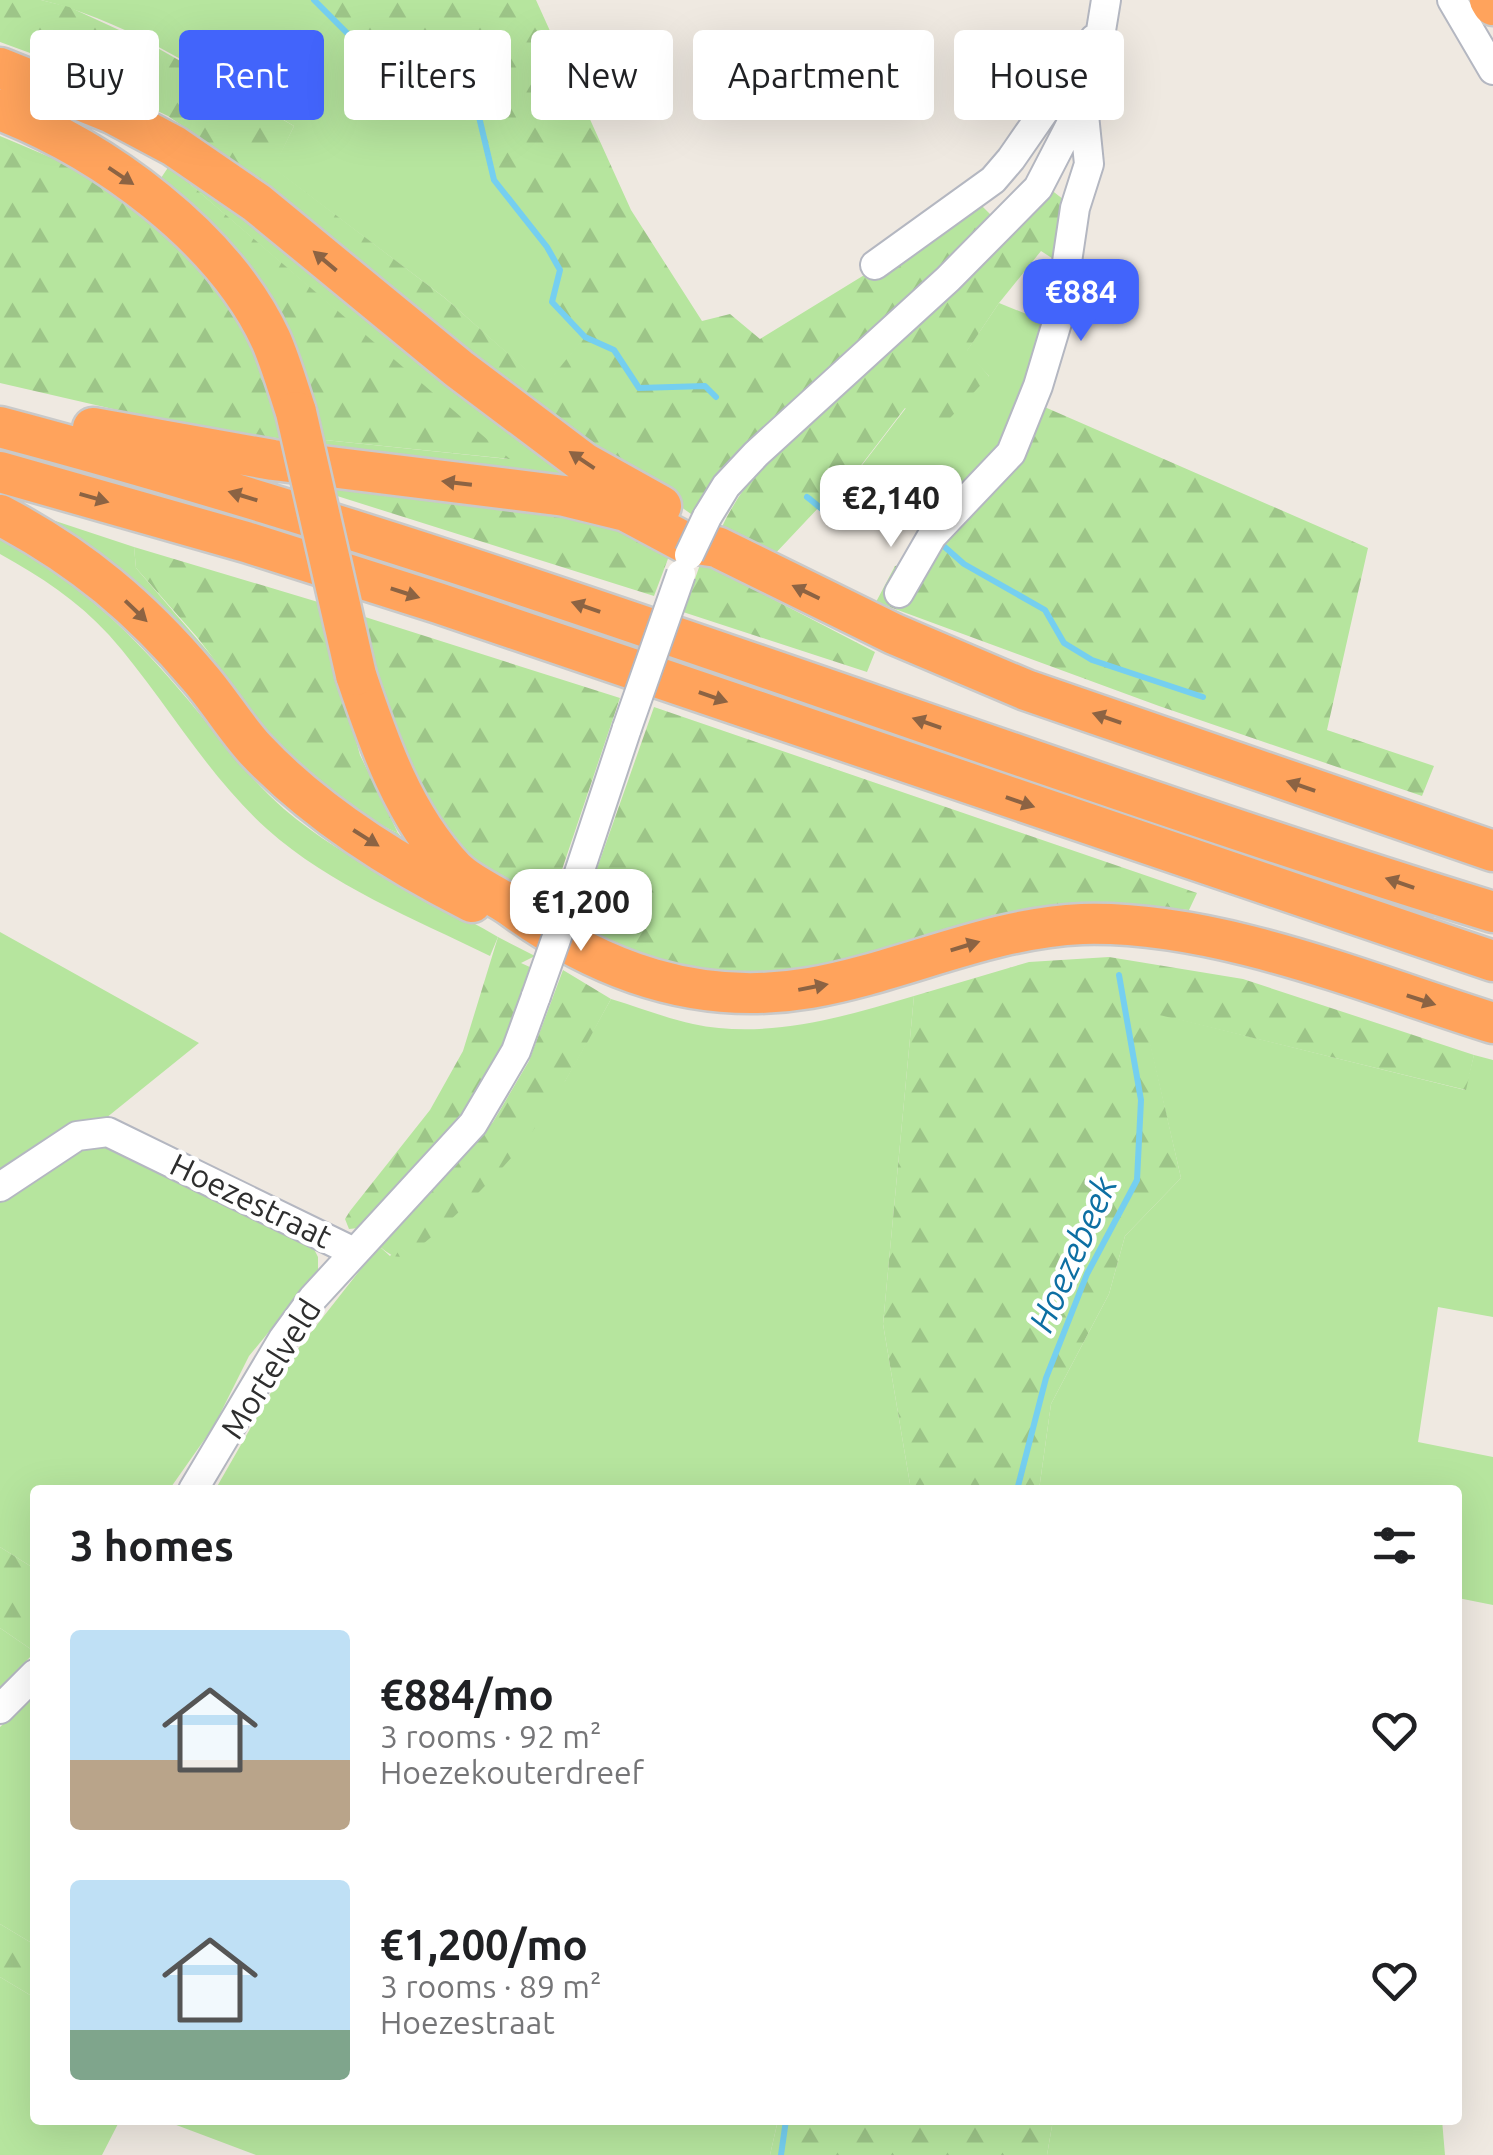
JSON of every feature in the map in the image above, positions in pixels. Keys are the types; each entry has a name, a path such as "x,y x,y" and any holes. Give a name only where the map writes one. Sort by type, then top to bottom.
{"highway":[{"path":"0,68 112,113 174,146 243,194 459,369 584,463 696,526 698,548"},
{"path":"0,110 38,124 124,177 164,208 223,268 270,338 296,412 356,675 386,762 410,808 456,871 532,924 587,956 655,981 754,996 871,974 995,937 1080,924 1152,926 1240,943 1493,1023"},
{"path":"43,438 74,423 273,460 566,496 626,511 684,542 1026,690 1493,851"},
{"path":"0,427 232,492 441,558 1493,912"},
{"path":"0,472 246,542 438,604 1493,961"},
{"path":"0,515 90,569 136,609 199,677 254,748 335,819 444,888 506,919 532,924"}],"street":[{"path":"875,265 993,180 1101,29 1106,0"},
{"path":"1452,0 1493,70"},
{"name":"Hoezestraat","path":"0,1188 77,1136 108,1132 354,1252 473,1124 516,1050 628,728 726,486 948,279 1038,188 1073,120"},
{"path":"900,593 932,536 1012,452 1038,386 1059,316 1075,208 1089,164 1084,120"},
{"name":"Mortelveld","path":"196,1485 284,1339 313,1298 354,1252"},
{"path":"0,1709 30,1679"}],"green space":[{"path":"0,0 41,0 69,7 119,30 30,30 30,53 0,42"},
{"path":"41,0 314,0 353,30 344,30 344,120 480,120 494,180 547,247 560,270 552,302 585,337 545,387 445,298 273,168 294,126 284,120 324,120 324,30 179,30 179,59 159,48 159,30 125,30"},
{"path":"314,0 536,0 550,30 531,30 531,120 590,120 631,210 702,321 730,314 760,339 980,204 994,218 741,449 691,514 535,403 262,180 159,112 159,49 179,60 179,120 284,120 294,126 274,168 445,298 545,386 585,336 552,302 560,270 547,247 494,180 480,120 511,120 511,30 344,30"},
{"path":"0,136 64,163 117,196 163,232 205,275 238,323 274,393 283,439 178,424 0,383"},
{"path":"169,166 209,187 576,478 325,450 325,440 508,459"},
{"path":"169,166 510,459 325,440 299,356 270,295 224,237 161,178"},
{"path":"1050,189 1068,203 1058,262 1041,251 967,351 989,376 938,431 905,408 859,468 950,509 928,533 821,505 772,557 721,529 748,484 783,443"},
{"path":"999,303 1051,324 1007,447 950,509 859,469 906,408 989,376 966,352"},
{"path":"1040,405 1368,548 1327,730 1434,766 1422,796 1159,706 876,602 895,566 921,562"},
{"path":"333,478 618,521 672,548 654,596 334,495"},
{"path":"10,506 134,547 136,568 321,783 378,824 398,833 421,860 331,807"},
{"path":"0,539 79,590 125,631 246,771 284,809 361,863 498,937 490,956 345,884 267,829 223,783 109,635 58,590 0,554"},
{"path":"134,547 318,602 360,755 398,833 378,824 321,783 264,724 197,637 136,568"},
{"path":"701,562 875,652 867,672 683,612"},
{"path":"362,616 620,698 547,914 488,877 462,850 427,801 378,689"},
{"path":"654,707 1197,893 1189,910 1093,902 994,915 862,957 797,970 730,976 670,966 575,931"},
{"path":"0,932 199,1043 106,1118 82,1124 0,1177"},
{"path":"498,937 535,956 521,963 532,968 490,1075 470,1109 441,1145 359,1228 349,1229 345,1219 350,1211 430,1110 463,1051"},
{"path":"1109,957 1243,979 1474,1055 1466,1090 1143,1011 1181,1178 1125,1236 1109,1294 1051,1404 1040,1485 910,1485 883,1324 914,996 1029,962"},
{"path":"563,970 611,999 559,1091 514,1155 449,1222 406,1255 389,1253 379,1246 493,1122 529,1061"},
{"path":"914,996 883,1324 910,1485 218,1485 290,1359 379,1246 390,1256 565,1081 611,999 662,1016 721,1028 777,1028"},
{"path":"1142,1010 1465,1090 1474,1055 1493,1060 1493,1317 1438,1307 1418,1442 1493,1457 1493,1605 1462,1599 1462,1485 1040,1485 1051,1404 1109,1294 1125,1236 1181,1178"},
{"path":"102,1141 313,1247 318,1272 249,1356 214,1426 173,1485 30,1485 30,1566 0,1547 0,1195 51,1160"},
{"path":"0,1547 30,1566 30,1649 0,1628"},
{"path":"0,1628 30,1649 30,1657 0,1688"},
{"path":"30,1698 30,1942 0,1924 0,1727"},
{"path":"0,1924 30,1942 30,1995 0,1977"},
{"path":"0,1977 30,1995 30,2125 117,2125 102,2155 0,2155"},
{"path":"176,2125 777,2125 770,2155 256,2155"},
{"path":"777,2125 1052,2125 1047,2155 770,2155"},
{"path":"1052,2125 1442,2125 1445,2155 1047,2155"}],"waterway":[{"name":"Hoezebeek","path":"314,0 363,49 431,89 475,100 494,180 547,247 560,270 552,302 585,337 614,350 639,388 705,386 716,397"},
{"name":"Hoezebeek","path":"807,497 824,511 838,516 902,519 925,529"},
{"name":"Hoezebeek","path":"938,541 964,564 1045,610 1064,643 1092,660 1203,697"},
{"name":"Hoezebeek","path":"1018,1485 1046,1378 1087,1274 1137,1180 1141,1100 1119,975"},
{"name":"Hoezebeek","path":"781,2155 785,2125"}]}
